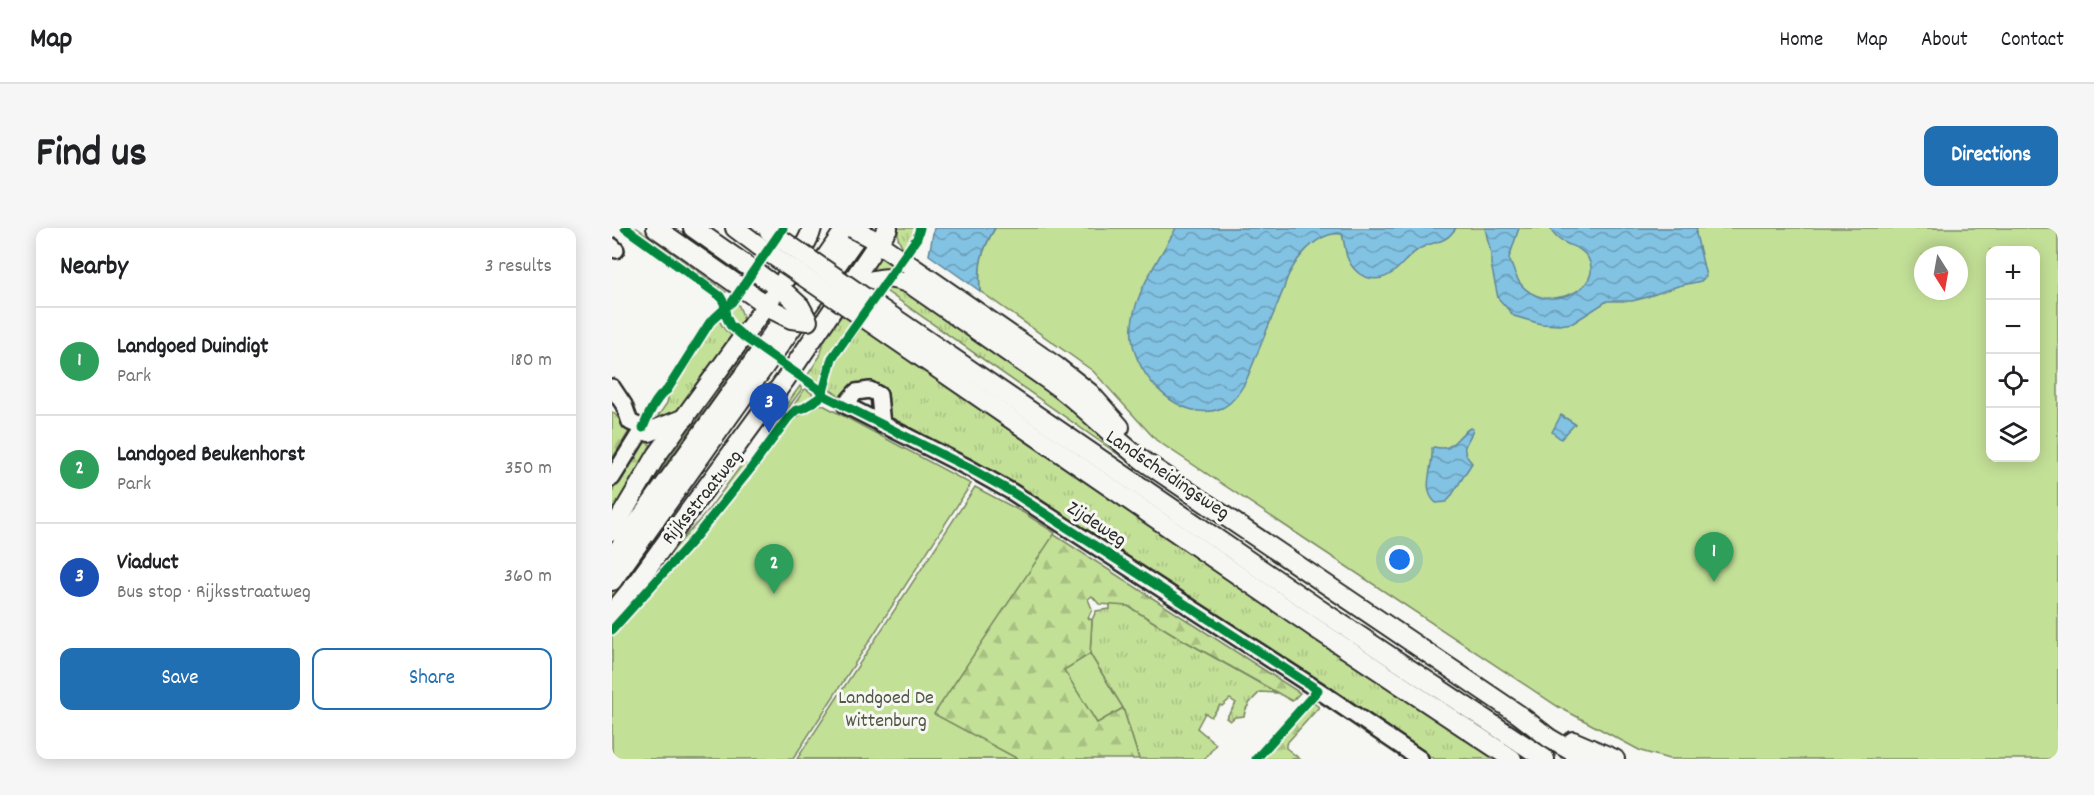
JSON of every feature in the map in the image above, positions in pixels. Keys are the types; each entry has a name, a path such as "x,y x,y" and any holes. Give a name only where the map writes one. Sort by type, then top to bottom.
{"main road":[{"path":"656,228 793,317 835,307"},
{"path":"693,228 800,306 793,317"},
{"name":"Landscheidingsweg","path":"735,228 764,235 1315,628 1512,759"},
{"path":"793,317 846,228"},
{"path":"852,228 874,234 1074,380 1090,393 1148,459 1174,482"},
{"path":"808,346 782,291 790,265 816,231"},
{"path":"612,531 657,455 686,417 793,317 874,234"},
{"path":"612,613 634,586 835,307 848,287 874,234"},
{"path":"757,273 790,265"},
{"path":"848,287 884,277 900,279 913,286 1058,387 1079,403 1126,448 1174,482 1518,714 1549,738 1585,759"},
{"name":"Landscheidingsweg","path":"872,313 1545,759"},
{"name":"Rijksstraatweg","path":"612,558 793,317"},
{"name":"Rijksstraatweg","path":"612,581 793,317"},
{"path":"657,455 655,443 646,430 686,417"},
{"path":"1518,714 1615,759"}],"street":[{"path":"612,387 646,430 612,478"},
{"name":"Zijdeweg","path":"882,425 879,395 870,390 856,392 849,400 848,407 882,425 969,468 1012,492 1318,690 1420,759"}],"green space":[{"path":"630,228 637,228 726,292 724,295"},
{"path":"667,228 672,228 741,270 736,277"},
{"path":"898,228 917,228 915,237 904,250 898,238"},
{"path":"995,228 2058,228 2058,759 1669,759 1641,751 1557,706 1156,440 1093,371 980,291 984,251"},
{"path":"877,253 894,264 889,272 863,279"},
{"path":"897,285 1046,385 1134,461 1132,464 886,291 890,286"},
{"path":"737,301 743,316 741,330 730,318 730,308"},
{"path":"842,315 853,323 829,358 823,383 818,384 807,376 820,356 825,338"},
{"path":"718,319 725,330 736,339 705,371 674,417 654,422 667,403 670,390"},
{"path":"859,326 1231,581 1498,759 1434,759 1164,580 1026,494 885,414 884,393 873,383 856,383 842,398 828,388 834,361"},
{"path":"744,346 748,349 639,501 642,504 612,547 612,537 626,512"},
{"path":"800,386 802,389 772,430 769,428"},
{"path":"806,389 815,396 790,411 804,390"},
{"path":"821,404 971,484 793,759 612,759 612,635 712,524 793,419"},
{"path":"612,412 631,428 612,459"},
{"path":"645,442 651,445 653,450 612,524 612,493 621,471 639,443"},
{"path":"743,463 749,466 697,530 612,625 612,617 706,513"},
{"name":"Landgoed De Wittenburg","path":"975,487 1024,513 1055,533 934,714 1018,759 797,759"},
{"path":"1025,516 1300,693 1292,701 1128,606 1099,604 1092,596 1088,599 1092,609 1088,618 1092,620 1090,654 1065,670 1097,723 1123,708 1139,759 804,759"},
{"path":"664,518 676,518 612,607 612,592"},
{"path":"1110,604 1128,606 1277,693 1260,692 1248,706 1244,716 1235,717 1230,721 1226,718 1236,703 1230,699 1222,706 1220,705 1211,717 1205,713 1197,728 1216,744 1205,759 1139,759 1123,708 1090,654 1092,620 1096,611 1110,609"},
{"path":"1090,654 1123,708 1097,723 1064,670"},
{"path":"1312,702 1319,707 1286,744 1286,748 1300,759 1256,759 1307,703"}],"water":[{"path":"934,228 995,228 986,244 982,258 980,291 929,255"},
{"path":"1176,228 1456,228 1444,240 1417,250 1389,275 1375,279 1362,275 1351,265 1342,234 1332,234 1314,243 1298,260 1287,279 1242,388 1226,406 1206,411 1191,410 1163,394 1142,367 1135,353 1132,338 1132,324 1140,295"},
{"path":"1485,228 1519,228 1509,258 1520,283 1531,293 1543,297 1557,298 1581,288 1588,280 1591,269 1584,253 1559,239 1550,228 1697,228 1696,234 1706,276 1701,281 1644,298 1632,301 1607,301 1573,323 1541,324 1514,316 1498,298"},
{"path":"1561,415 1575,424 1561,439 1552,432"},
{"path":"1470,428 1473,429 1465,445 1465,452 1472,463 1450,498 1446,502 1436,503 1431,497 1428,484 1432,448 1450,446"}],"cycle path":[{"path":"625,228 720,296 730,325 823,392 825,396 1012,492 1318,690 1256,759"},
{"path":"643,428 655,402 667,390 710,322 732,302 783,228"},
{"path":"612,630 693,540 788,418 796,410 804,408 819,398 823,392 832,358 917,238 920,228"}],"place":[{"name":"Viaduct","path":"769,433"},
{"name":"Landgoed Duindigt","path":"1714,582"},
{"name":"Landgoed Beukenhorst","path":"774,594"}]}
